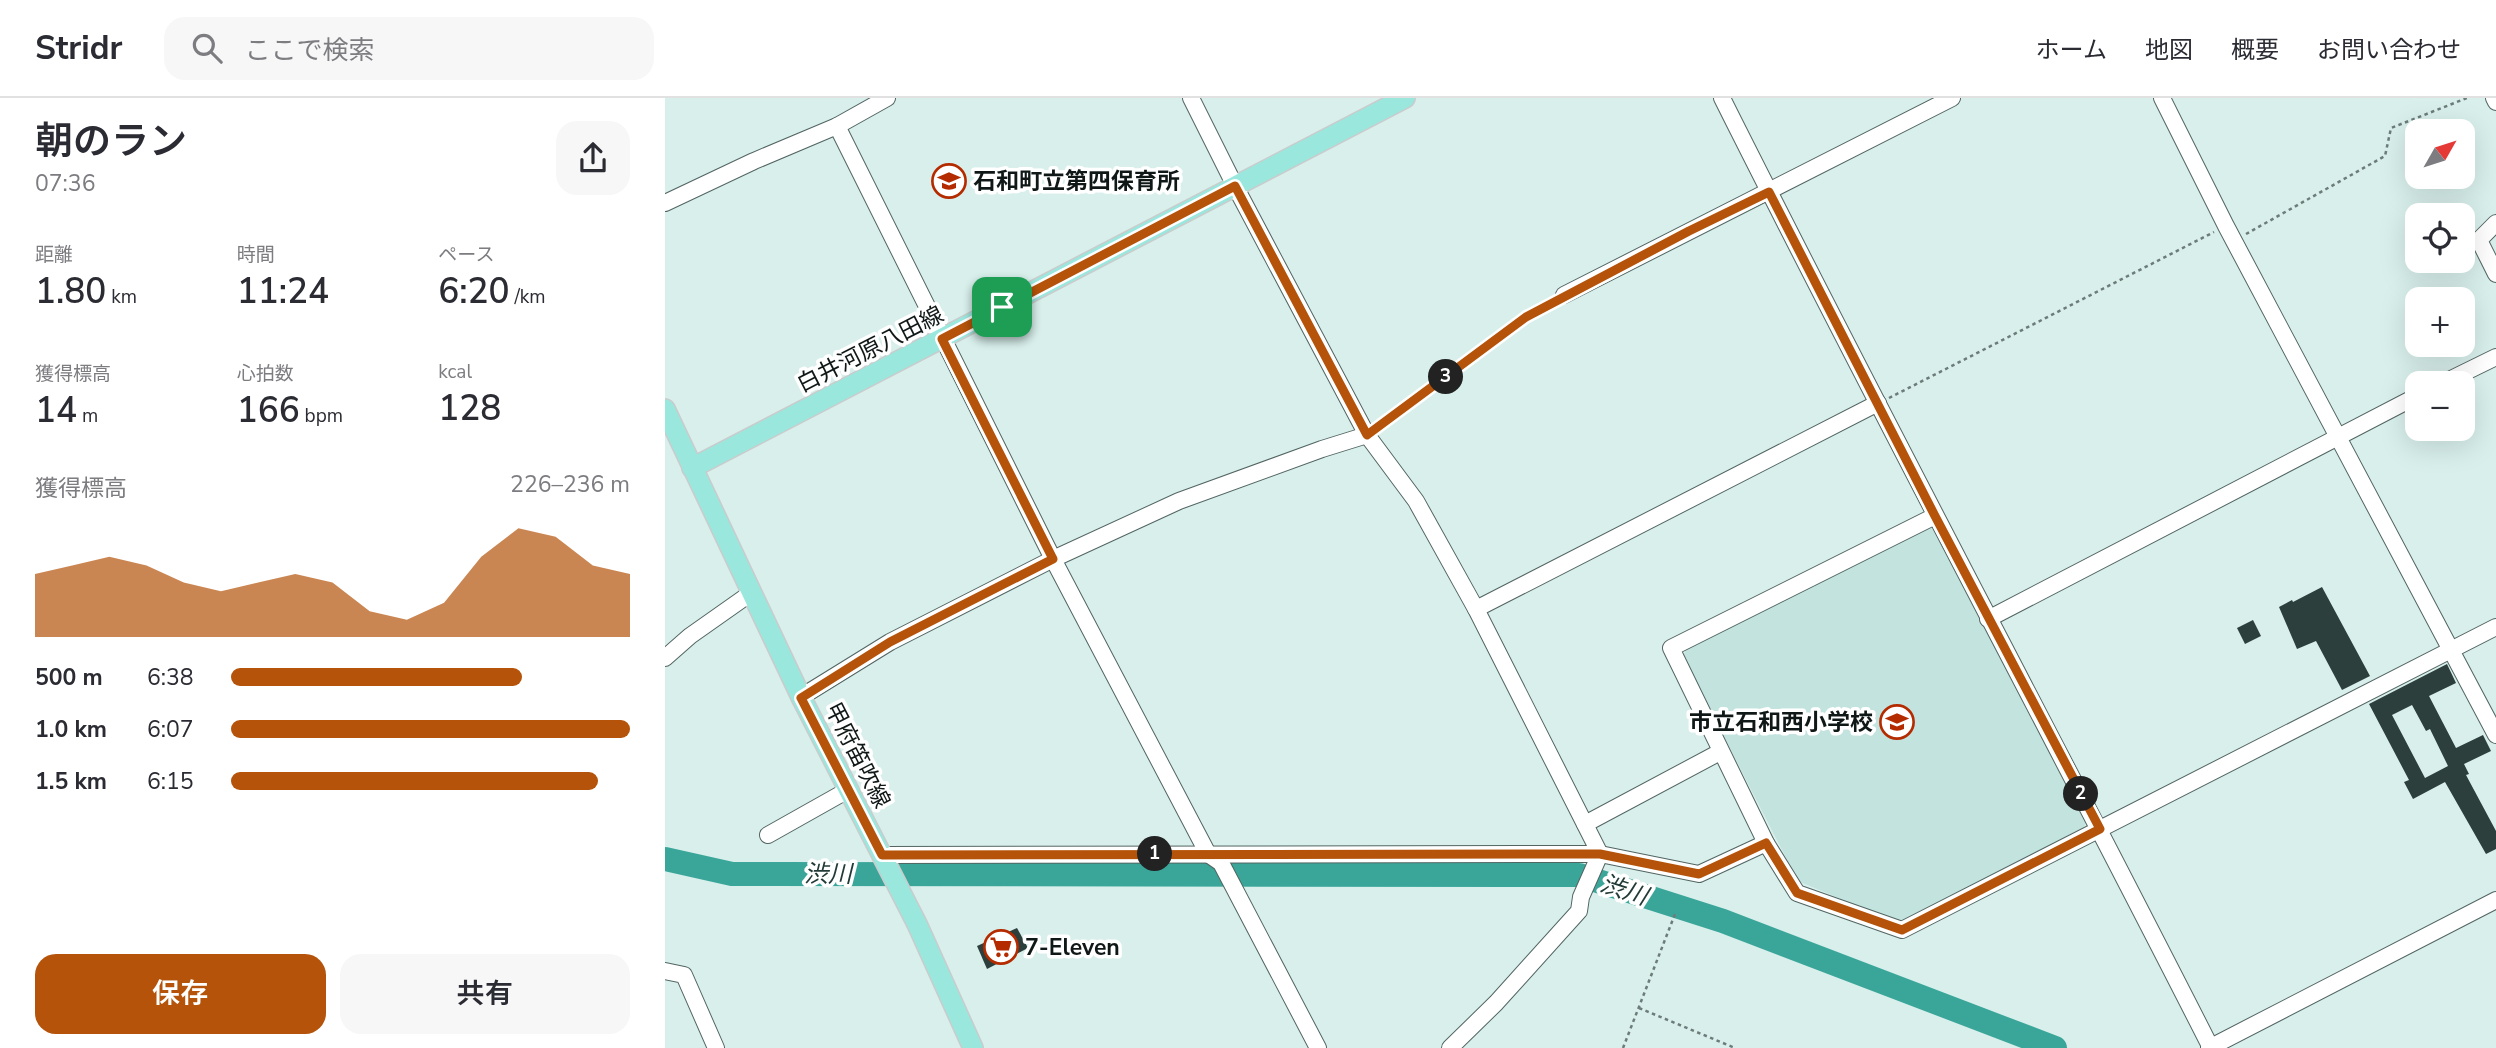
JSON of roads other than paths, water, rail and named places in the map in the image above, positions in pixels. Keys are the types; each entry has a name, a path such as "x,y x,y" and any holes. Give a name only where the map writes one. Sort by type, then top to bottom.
{"main road":[{"name":"白井河原八田線","path":"692,468 1405,98"},
{"name":"甲府笛吹線","path":"667,419 801,698 905,899 973,1048"}],"street":[{"path":"1191,98 1367,435 1416,500 1476,609 1585,824 1597,860 1581,897 1579,911 1496,1003 1450,1048"},
{"path":"1722,98 1935,516 2100,829 2209,1047 2496,900"},
{"path":"1564,295 1952,98"},
{"path":"2162,98 2226,226 2496,735"},
{"path":"665,203 837,126 876,101"},
{"path":"837,126 1053,559 1215,859 1237,892 1318,1048"},
{"path":"2496,223 2479,240 2496,274"},
{"path":"2467,371 2496,357"},
{"path":"1989,619 2405,402"},
{"path":"1476,609 1878,403"},
{"path":"801,698 890,642 1053,559 1179,501 1367,435"},
{"path":"1935,516 1671,648 1766,843 1797,893 1902,930 2496,626"},
{"path":"665,658 690,636 751,593"},
{"path":"1585,824 1720,752"},
{"path":"768,835 848,790"},
{"path":"884,859 1597,860 1699,874 1766,843"},
{"path":"665,971 684,975 716,1048"}],"waterway":[{"name":"渋川","path":"665,859 732,874 1579,875 1723,921 2055,1048"}],"place":[{"name":"石和町立第四保育所","path":"949,181"},
{"name":"市立石和西小学校","path":"1897,722"},
{"name":"7-Eleven","path":"1001,947"}]}
